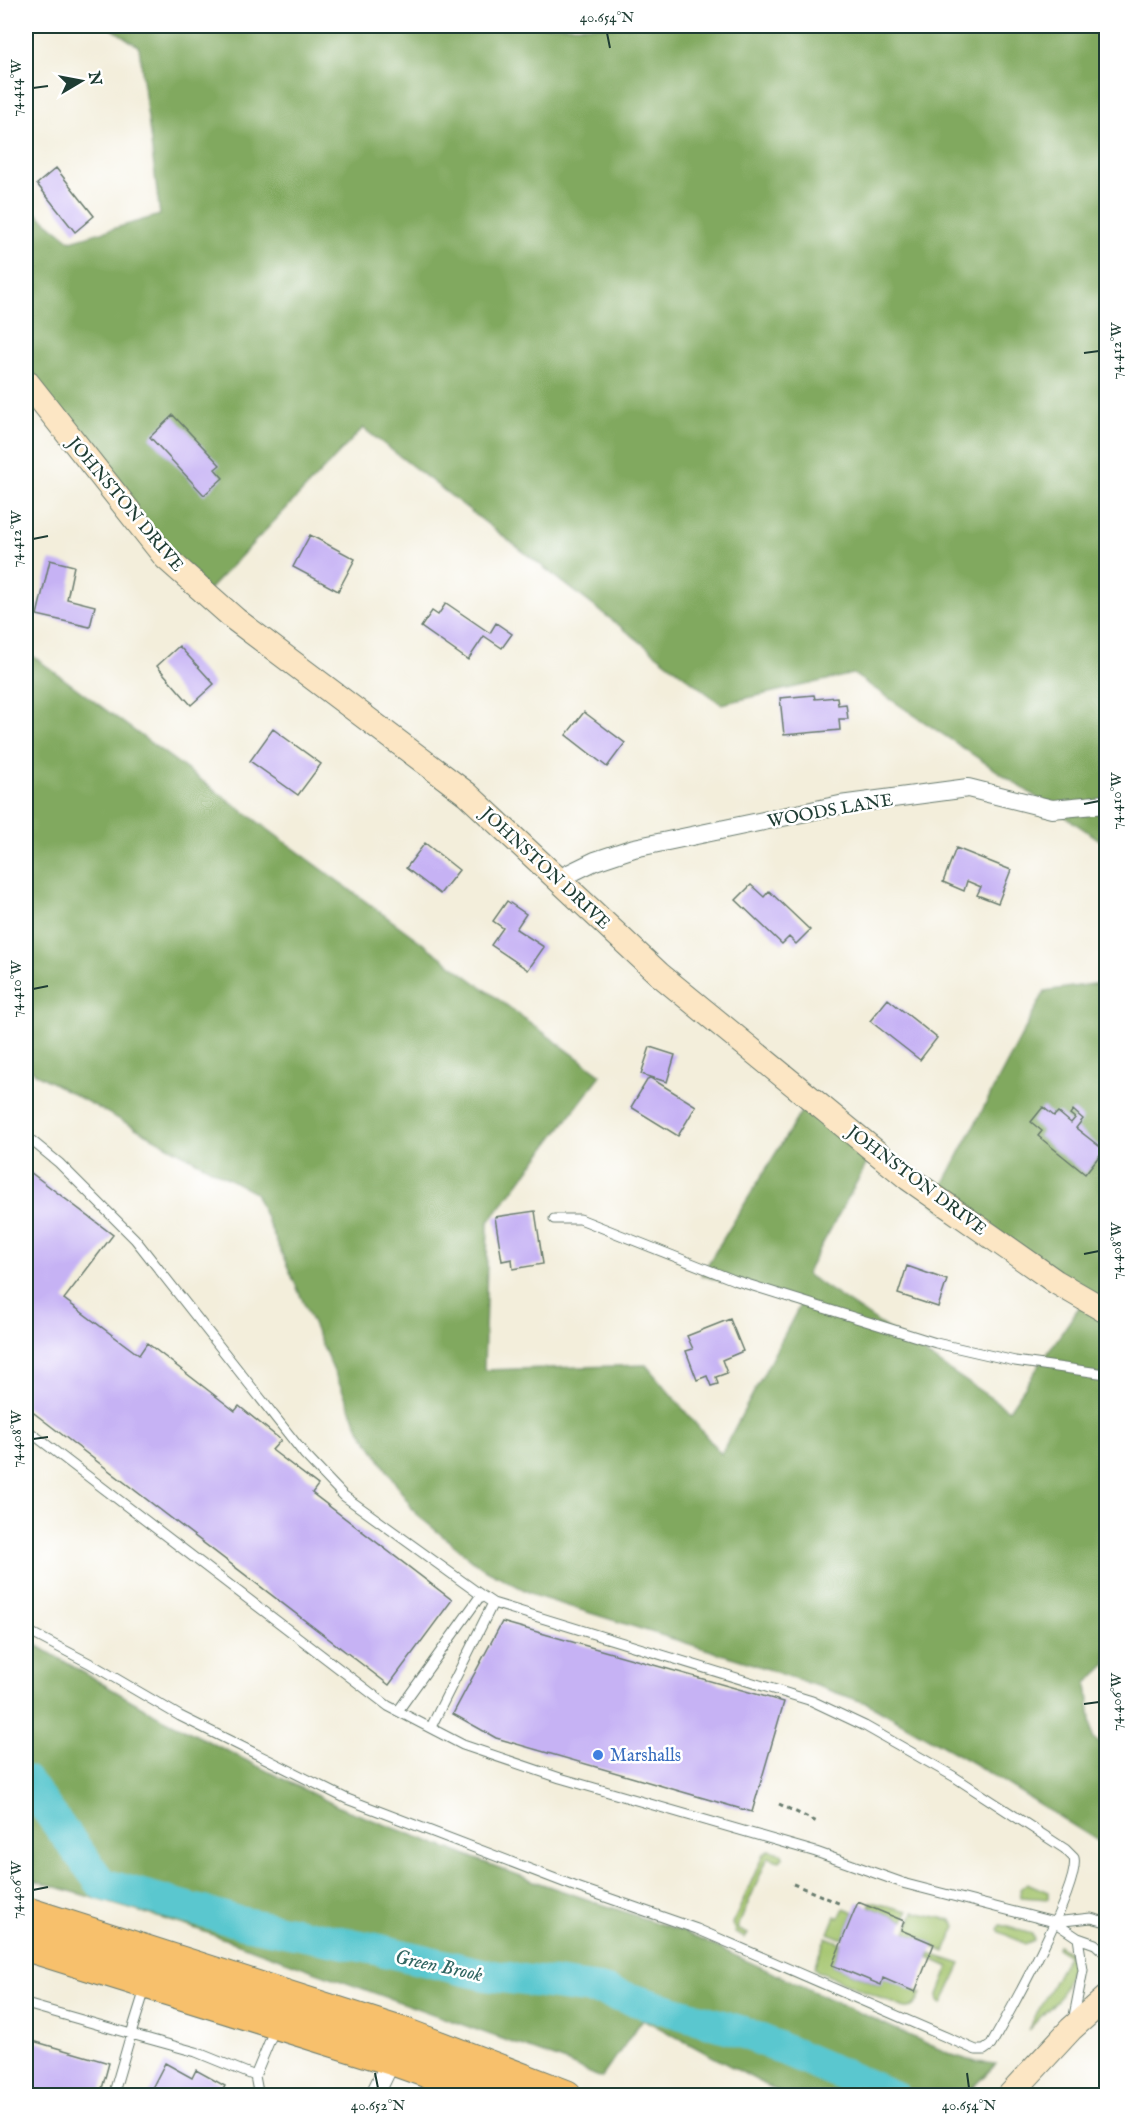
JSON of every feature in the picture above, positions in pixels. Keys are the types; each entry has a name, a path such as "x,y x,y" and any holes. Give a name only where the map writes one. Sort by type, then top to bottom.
{"highway":[{"path":"26,1913 407,2035 566,2096"},
{"path":"26,1945 392,2059 447,2083 496,2096"}],"street":[{"name":"JOHNSTON DRIVE","path":"26,381 166,558 236,620 467,794 659,974 908,1178 1056,1282 1107,1311"},
{"name":"WOODS LANE","path":"558,879 595,861 634,848 840,805 968,788 1053,809 1107,804"},
{"path":"1009,2096 1071,2029 1107,1998"},
{"path":"374,2096 392,2059"}],"lane":[{"path":"26,1136 59,1163 135,1239 305,1455 344,1496 481,1595 494,1603 812,1701 865,1726 928,1761 1070,1853 1075,1865 1074,1871 1054,1922 992,2045 984,2050 976,2050 697,1929 573,1886 347,1799 180,1716 91,1664 26,1630"},
{"path":"554,1219 580,1219 734,1280 936,1343 1015,1361 1107,1374"},
{"path":"26,1429 398,1711 463,1745 522,1767 807,1849 906,1884 1054,1922 1078,1938 1095,1944 1107,1954"},
{"path":"398,1711 481,1595"},
{"path":"431,1727 494,1603"},
{"path":"1054,1922 1091,1918 1107,1922"},
{"path":"1071,2029 1083,1970 1078,1938"},
{"path":"113,2096 147,1981"},
{"path":"26,2004 196,2052 255,2076"},
{"path":"255,2096 255,2076 277,2023"}],"path":[{"path":"779,1804 817,1822"},
{"path":"793,1884 841,1904"}],"green space":[{"path":"108,26 1106,26 1106,844 853,674 721,704 363,428 200,599 26,389 26,205 71,241 160,215 139,47"},
{"path":"26,651 601,1075 488,1223 484,1370 646,1365 721,1454 800,1305 701,1275 804,1107 871,1156 806,1274 1009,1410 1082,1303 933,1204 1045,991 1106,982 1106,1665 1087,1683 1093,1738 1106,1748 1106,1846 978,1766 869,1704 747,1662 536,1596 481,1567 416,1514 359,1428 255,1193 36,1074 26,1065"},
{"path":"26,1639 156,1715 341,1808 542,1884 684,1932 952,2055 976,2062 996,2064 965,2095 784,2095 643,2019 601,2078 566,2062 191,1927 26,1878"},
{"path":"769,1850 782,1853 783,1858 779,1861 768,1857 737,1929 748,1934 745,1938 735,1933 733,1923 763,1855"},
{"path":"1027,1883 1048,1892 1048,1899 1021,1897 1020,1889"},
{"path":"871,1902 908,1911 904,1921 869,1907"},
{"path":"844,1908 854,1912 843,1939 828,1933 835,1916 839,1918"},
{"path":"914,1912 951,1920 956,1926 945,1952 933,1947 934,1944 906,1932"},
{"path":"1001,1925 1032,1934 1034,1940 1025,1944 1000,1932 998,1929"},
{"path":"826,1937 841,1943 832,1965 880,1985 883,1978 921,1993 915,2004 905,2008 817,1971 814,1967"},
{"path":"1058,1945 1071,1953 1074,1969 1071,1970 1060,1997 1028,2030 1068,1955 1057,1948"},
{"path":"930,1954 961,1964 942,2004 939,2002 938,1995 949,1967 929,1958"}],"building":[{"path":"56,168 94,216 75,232 37,184"},
{"path":"173,415 220,465 215,469 223,478 204,495 150,437"},
{"path":"310,535 355,559 338,591 293,567"},
{"path":"50,560 74,566 67,599 95,606 90,627 37,615"},
{"path":"446,603 490,633 496,623 512,634 502,648 484,636 468,660 421,627 432,611 438,615"},
{"path":"179,646 214,684 191,705 157,666"},
{"path":"814,695 815,699 837,697 838,705 846,704 848,719 839,719 840,730 784,735 780,698"},
{"path":"584,712 625,743 607,767 566,735"},
{"path":"273,729 321,764 298,795 250,761"},
{"path":"425,843 459,870 440,894 406,868"},
{"path":"956,848 1011,870 998,903 977,895 981,887 967,881 964,891 943,882"},
{"path":"751,885 764,897 769,891 810,930 796,944 789,937 782,944 736,900"},
{"path":"507,901 526,914 516,929 544,947 528,970 491,945 503,928 493,921"},
{"path":"888,999 937,1038 920,1060 870,1021"},
{"path":"650,1047 675,1055 667,1082 641,1074"},
{"path":"649,1077 696,1106 678,1136 631,1107"},
{"path":"1043,1107 1054,1116 1058,1112 1071,1123 1075,1118 1070,1114 1073,1110 1083,1119 1076,1128 1104,1150 1085,1174 1038,1136 1042,1131 1031,1122"},
{"path":"26,1169 113,1235 64,1299 139,1355 147,1343 235,1411 239,1406 281,1440 272,1450 318,1485 312,1493 452,1600 389,1685 26,1407"},
{"path":"535,1211 543,1264 513,1269 512,1259 502,1261 495,1217"},
{"path":"907,1266 947,1280 938,1307 898,1294"},
{"path":"730,1319 743,1351 722,1360 727,1373 716,1377 718,1384 711,1386 707,1376 697,1380 686,1351 693,1349 687,1336"},
{"path":"502,1622 784,1702 752,1812 496,1738 453,1714"},
{"path":"858,1902 904,1921 901,1930 934,1944 915,1992 883,1978 881,1985 832,1965"},
{"path":"26,2039 109,2063 100,2096 26,2096"},
{"path":"165,2063 192,2078 196,2070 225,2086 221,2093 226,2096 148,2096"}],"waterway":[{"name":"Green Brook","path":"26,1781 102,1884 239,1922 376,1949 486,1975 600,1990 740,2031 893,2096"}],"place":[{"name":"Marshalls","path":"598,1755"}]}
